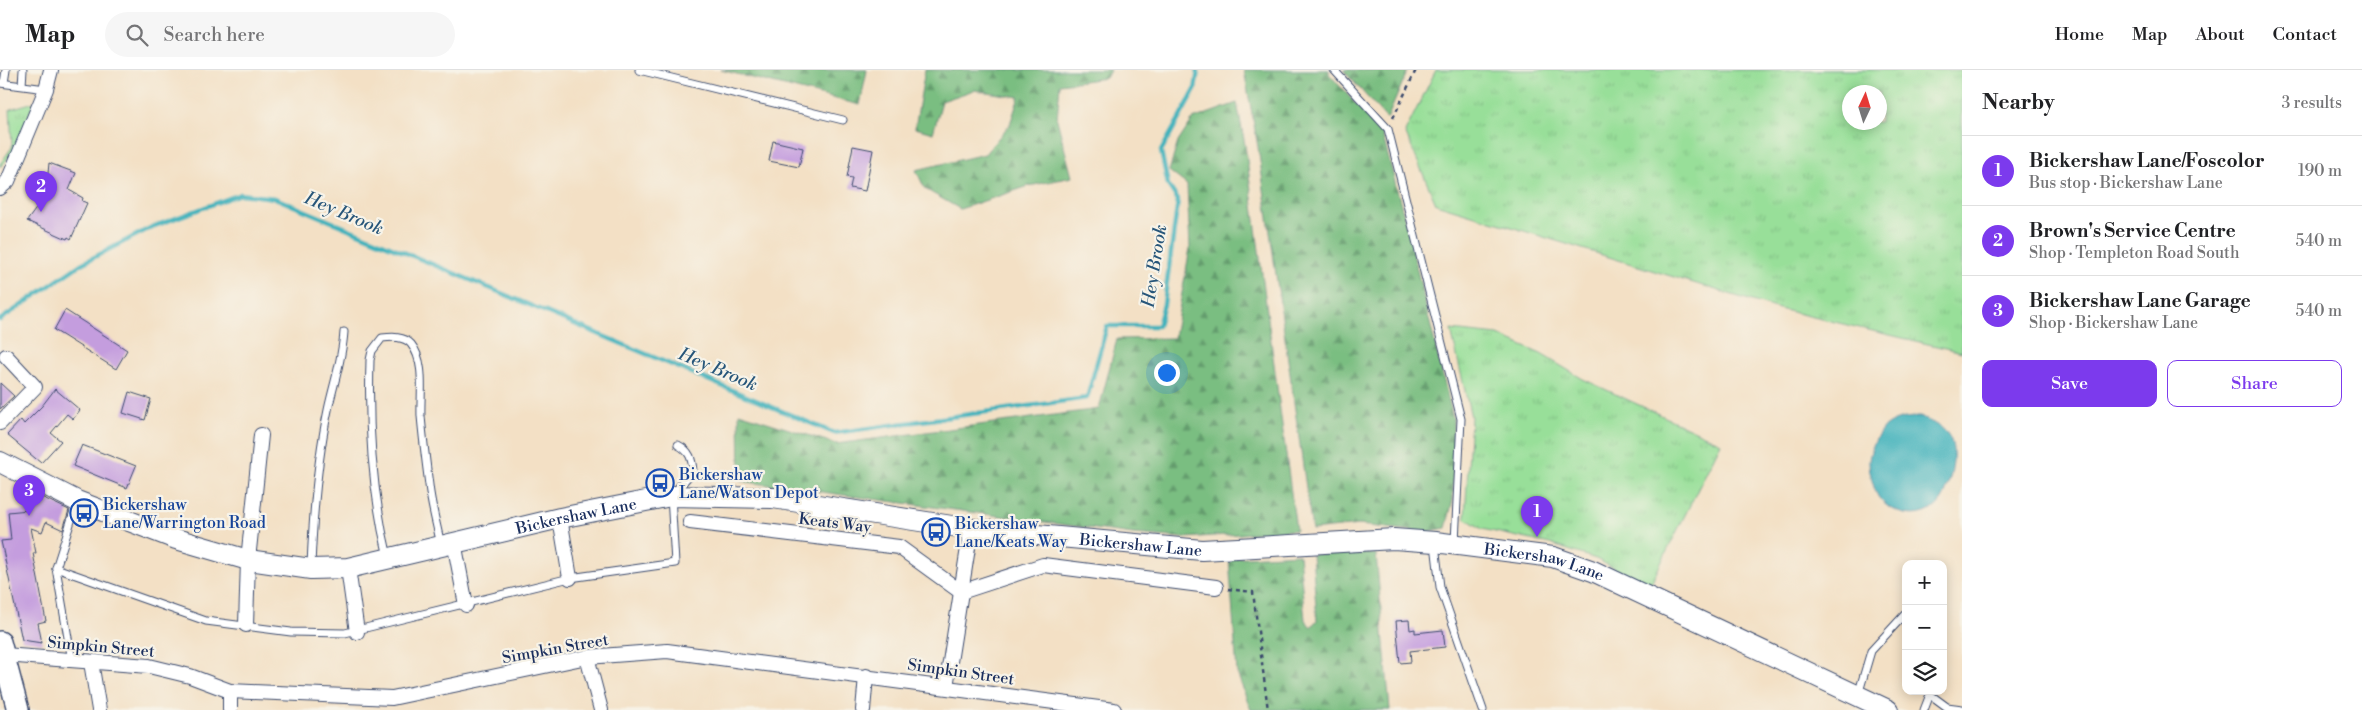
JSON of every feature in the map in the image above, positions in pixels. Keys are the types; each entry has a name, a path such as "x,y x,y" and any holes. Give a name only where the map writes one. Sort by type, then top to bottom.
{"main road":[{"name":"Bickershaw Lane","path":"0,462 77,501 184,542 248,560 311,569 348,568 560,518 671,496 773,498 971,529 1202,550 1376,540 1455,543 1554,557 1593,571 1888,710"},
{"path":"1,651 18,710"}],"street":[{"path":"0,188 8,181 46,88 51,70"},
{"path":"0,423 35,387 6,356"},
{"path":"246,625 248,560 261,435"},
{"path":"560,518 570,578"},
{"name":"Keats Way","path":"690,522 899,547 961,592"},
{"path":"946,687 971,529"},
{"path":"447,544 466,605"},
{"path":"961,592 1043,565 1216,587"},
{"path":"348,568 357,632"},
{"name":"Simpkin Street","path":"1,651 72,661 149,666 190,676 230,691 392,698 587,657 667,651 1114,710"},
{"path":"587,657 601,710"},
{"path":"91,662 99,710"},
{"path":"863,710 866,676"},
{"path":"230,691 230,710"}],"lane":[{"path":"6,70 2,83 46,88"},
{"path":"22,86 23,70"},
{"path":"640,70 843,120"},
{"path":"1334,70 1388,129 1461,419 1455,543"},
{"path":"311,569 314,494 328,409 342,357 344,332"},
{"path":"388,559 376,494 370,418 370,360 372,350 382,338 392,337 406,340 412,345 416,353 420,374 421,416 429,487 447,544"},
{"path":"56,568 206,621 291,632 357,632 570,578 675,563 671,496 693,471 692,459 685,448 678,445"},
{"path":"72,661 56,568 77,501"},
{"path":"1435,542 1440,587 1483,710"},
{"path":"1858,695 1871,651 1902,617"},
{"path":"1924,710 1929,697 1932,696 1947,707 1962,710"}],"path":[{"path":"1388,129 1416,70"},
{"path":"1216,587 1253,592 1268,710"}],"green space":[{"path":"721,70 867,70 860,105"},
{"path":"925,70 1110,70 1106,78 1060,84 1057,120 1072,177 1029,186 960,209 925,189 916,170 985,154 1010,124 1019,97 974,90 942,101 933,133 915,128"},
{"path":"1244,70 1329,70 1329,74 1382,133 1453,418 1453,500 1446,528 1425,532 1359,525 1312,530 1258,147"},
{"path":"1408,70 1387,119 1344,71"},
{"path":"1436,70 1962,70 1962,352 1775,308 1436,204 1405,132"},
{"path":"34,102 13,153 0,167 0,164 12,147 10,109"},
{"path":"1237,103 1245,145 1296,530 1185,538 1133,534 740,481 739,413 836,444 1099,409 1117,339 1174,338 1190,248 1187,185 1169,171 1178,142 1193,119"},
{"path":"1451,330 1498,335 1541,354 1583,379 1721,443 1649,587 1596,559 1550,544 1482,529 1465,518 1471,417"},
{"path":"1299,554 1305,620 1311,627 1317,620 1312,554 1376,554 1390,710 1251,710 1237,673 1229,558"}],"water":[{"path":"1920,417 1941,427 1946,432 1952,445 1953,461 1946,491 1941,501 1934,508 1916,515 1896,511 1879,498 1871,476 1869,457 1878,436 1887,425 1903,418"}],"building":[{"path":"773,141 803,148 799,167 769,161"},
{"path":"853,146 873,150 865,191 850,188 852,178 847,177"},
{"path":"49,163 76,173 69,190 83,198 82,201 87,203 71,239 68,237 67,239 27,221 40,203 47,184"},
{"path":"65,310 127,350 116,369 54,330"},
{"path":"0,383 14,396 0,409"},
{"path":"55,389 80,410 73,419 67,414 51,433 61,441 41,463 7,435 21,420 24,424 42,406"},
{"path":"129,392 151,399 145,420 123,413"},
{"path":"82,445 136,466 127,488 73,466"},
{"path":"35,494 69,510 63,530 46,522 42,532 31,528 36,553 33,553 46,621 38,623 42,643 22,640 1,541 11,540 8,512 28,510"},
{"path":"1409,620 1410,630 1415,629 1415,633 1443,630 1445,647 1410,651 1411,662 1400,663 1396,621"}],"waterway":[{"name":"Hey Brook","path":"0,320 81,264 152,227 240,194 275,198 834,433 1087,398 1107,326 1158,326 1164,304 1178,200 1168,185 1161,151 1195,90 1198,70"}],"place":[{"name":"Brown's Service Centre","path":"41,212"},
{"name":"Bickershaw Lane/Watson Depot","path":"660,483"},
{"name":"Bickershaw Lane/Warrington Road","path":"84,513"},
{"name":"Bickershaw Lane Garage","path":"29,516"},
{"name":"Bickershaw Lane/Keats Way","path":"936,532"},
{"name":"Bickershaw Lane/Foscolor","path":"1537,537"}]}
